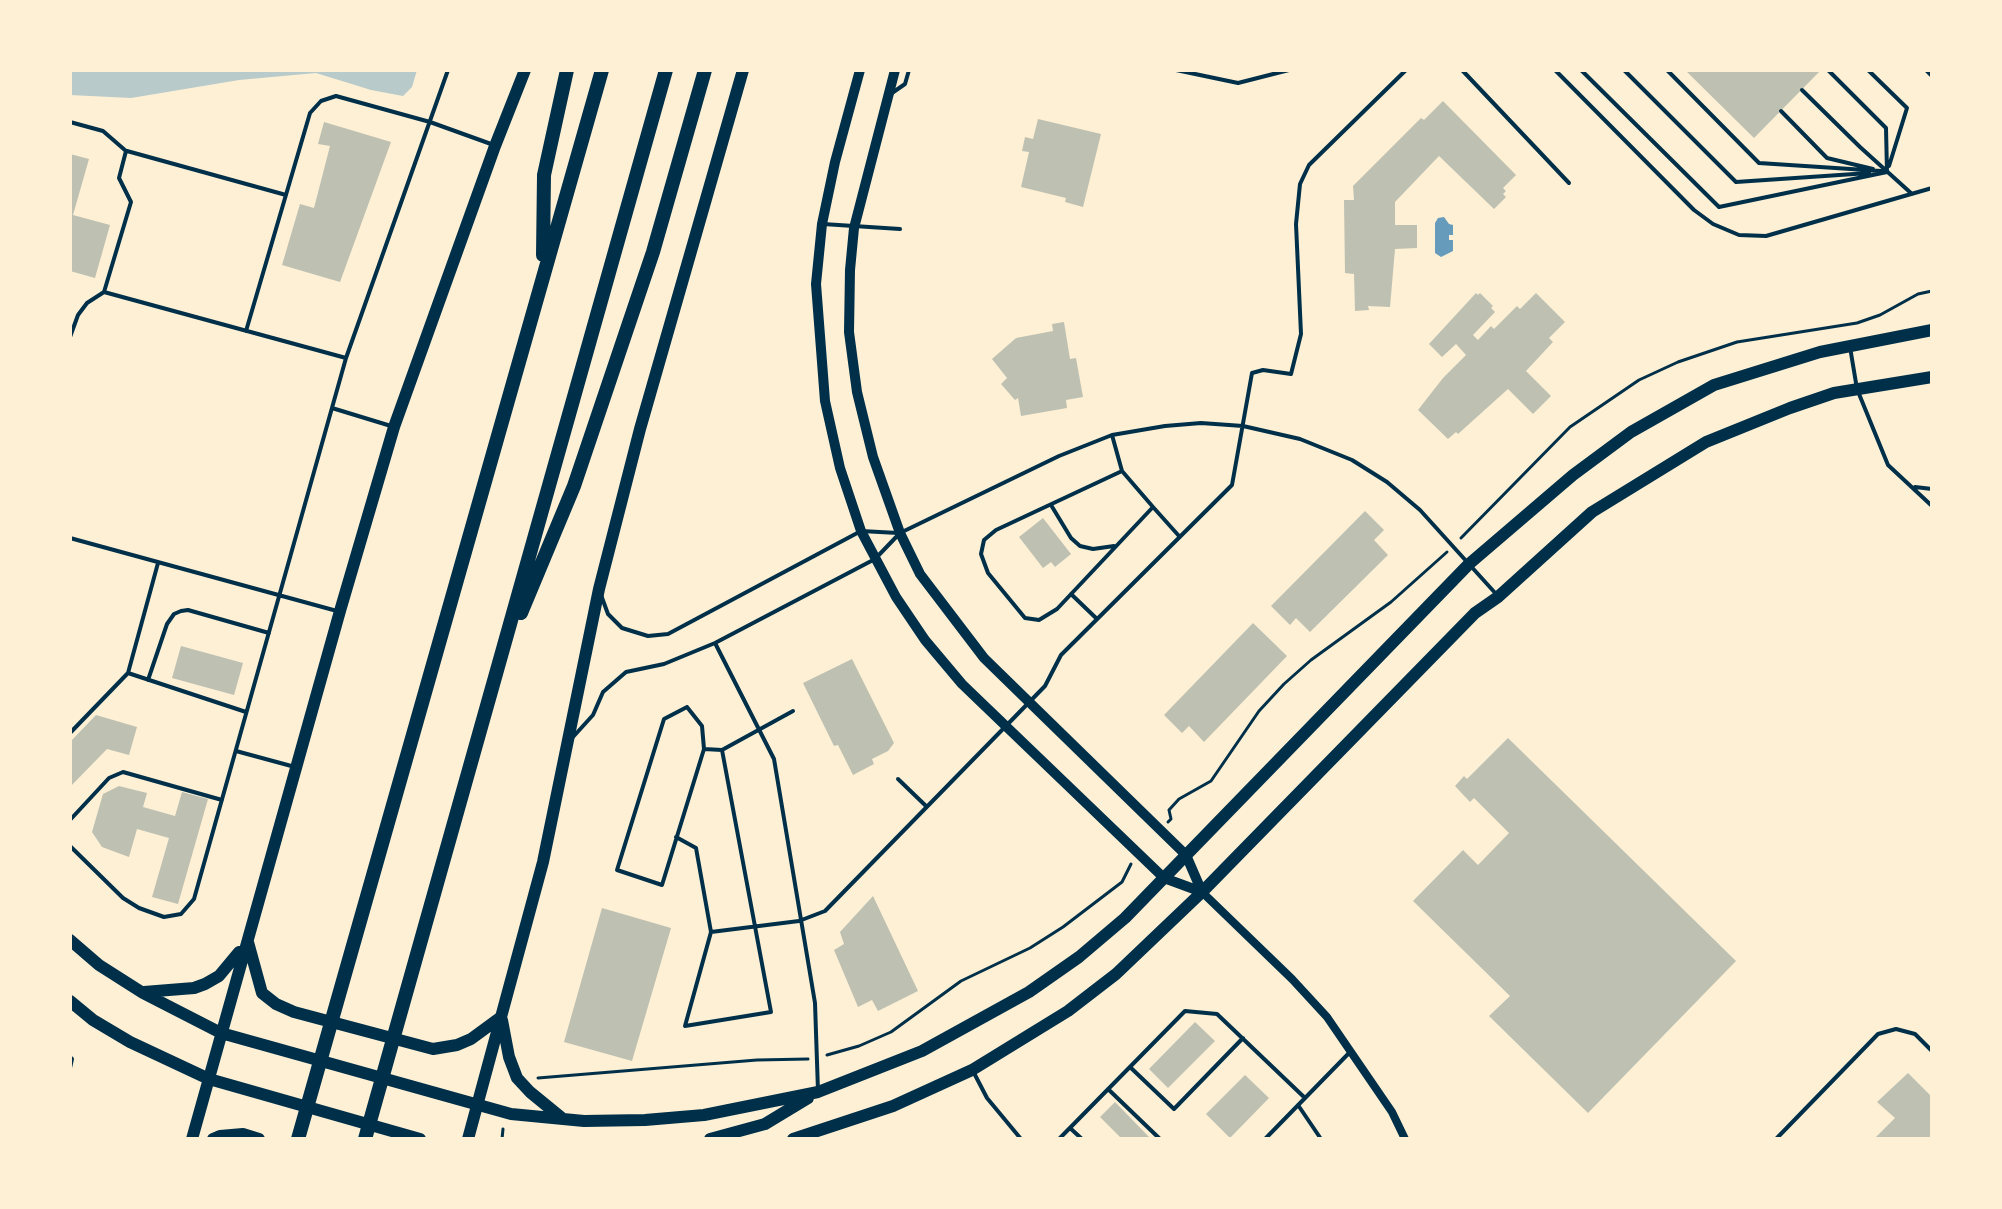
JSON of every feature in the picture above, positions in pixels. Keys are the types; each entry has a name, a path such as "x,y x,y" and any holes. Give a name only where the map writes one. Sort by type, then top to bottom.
{"highway":[{"path":"542,278 544,175 567,70"},
{"path":"298,1139 602,70"},
{"path":"365,1139 666,70"},
{"path":"498,668 574,486 653,252 705,70"}],"main road":[{"path":"192,1139 394,427 525,70"},
{"path":"468,1139 543,862 599,589 640,429 743,70"},
{"path":"710,1139 765,1124 818,1092 922,1051 1029,992 1079,957 1125,918 1469,564 1582,467 1631,432 1714,385 1849,345 1932,330"},
{"path":"793,1139 893,1106 972,1070 1068,1011 1116,974 1202,892 1475,613 1498,597 1592,512 1646,476 1706,442 1790,408 1834,393 1932,377"},
{"path":"247,939 262,993 294,1012 433,1049 471,1039 501,1017"},
{"path":"143,993 205,984 231,965 247,939"},
{"path":"70,940 99,965 143,993 221,1033 511,1114 563,1119 645,1120 704,1115 818,1092"},
{"path":"70,1001 93,1020 130,1042 209,1079 420,1139"},
{"path":"501,1017 509,1057 517,1078 563,1119"},
{"path":"213,1139 243,1134 259,1139"}],"street":[{"path":"860,70 822,224 816,284 825,401 840,468 861,531 896,597 925,640 962,684 1164,878 1202,892"},
{"path":"895,70 854,228 849,332 857,392 873,457 900,533 920,574 984,658 1162,829 1186,855 1202,892 1327,1017 1392,1112 1405,1139"}],"lane":[{"path":"70,846 123,898 139,908 164,917 181,914 194,899 346,358 448,70"},
{"path":"887,97 905,84 909,70"},
{"path":"1176,70 1238,83 1289,70"},
{"path":"711,932 799,921 825,911 1045,686 1061,655 1232,485 1252,373 1263,370 1291,374 1301,334 1296,224 1300,184 1309,165 1406,70"},
{"path":"1462,70 1569,183"},
{"path":"1555,70 1694,210 1713,224 1739,235 1766,236 1932,188"},
{"path":"1581,70 1719,207 1887,172"},
{"path":"1624,70 1736,182 1887,172"},
{"path":"1667,70 1759,163 1887,172"},
{"path":"1828,70 1886,128 1887,172"},
{"path":"1868,70 1907,108 1887,172"},
{"path":"1926,70 1932,76"},
{"path":"1802,90 1912,194"},
{"path":"246,331 310,113 321,101 336,96 430,122 495,146"},
{"path":"1781,111 1827,158 1887,172"},
{"path":"70,122 103,131 126,151 286,195"},
{"path":"70,337 78,315 87,303 104,292 131,202 119,178 126,151"},
{"path":"822,224 900,229"},
{"path":"104,292 346,358"},
{"path":"1849,345 1857,389 1888,465 1932,506"},
{"path":"332,408 394,427"},
{"path":"567,743 593,715 603,692 626,672 664,664 715,643 875,559 900,533 1059,456 1112,435 1189,424 1243,426 1300,439 1352,460 1398,491 1498,597"},
{"path":"1112,435 1122,471 1179,536"},
{"path":"1122,471 996,530 984,540 981,554 988,573 1025,618 1039,620 1057,609 1153,507"},
{"path":"1912,487 1932,489"},
{"path":"1051,505 1071,538 1080,546 1093,549 1116,546"},
{"path":"599,589 608,614 622,628 648,636 668,634 861,531 900,533"},
{"path":"70,538 340,611"},
{"path":"70,733 128,673 158,563"},
{"path":"1071,594 1097,619"},
{"path":"148,680 167,624 174,614 181,611 188,610 269,633"},
{"path":"715,643 774,759 815,1003 818,1092"},
{"path":"128,673 246,712"},
{"path":"687,707 702,726 704,749 662,885 617,870 664,719 687,707"},
{"path":"704,749 722,750 793,711"},
{"path":"676,837 696,848 711,932 685,1026 771,1012 722,750"},
{"path":"236,751 297,768"},
{"path":"70,820 109,778 123,772 222,800"},
{"path":"898,779 926,806"},
{"path":"1059,1139 1185,1011 1217,1014 1305,1098"},
{"path":"1776,1139 1878,1034 1896,1029 1915,1034 1932,1051"},
{"path":"1130,1067 1174,1109 1243,1038"},
{"path":"1265,1139 1352,1051"},
{"path":"70,1057 70,1068"},
{"path":"972,1070 987,1098 1021,1139"},
{"path":"1108,1089 1160,1139"},
{"path":"1298,1105 1321,1139"},
{"path":"1070,1128 1082,1139"}],"path":[{"path":"1162,829 1171,819 1169,810 1179,799 1211,781 1259,711 1284,684 1311,660 1391,602 1453,546 1570,427 1639,380 1678,362 1737,342 1857,323 1880,315 1918,294 1932,291"},
{"path":"538,1078 817,1058 859,1046 891,1032 961,981 1030,948 1063,927 1122,882 1140,854"},
{"path":"502,1139 503,1129"}],"shaded area":[{"path":"70,70 417,70 412,87 403,96 316,73 239,80 131,98 70,95"}],"water":[{"path":"1444,217 1453,225 1453,235 1449,235 1449,240 1453,240 1453,251 1441,257 1435,253 1435,223 1438,218"}],"building":[{"path":"1685,70 1821,70 1754,138"},
{"path":"1443,101 1516,175 1503,188 1506,197 1494,209 1439,156 1395,202 1395,225 1417,225 1417,248 1395,249 1390,307 1368,306 1369,310 1355,311 1354,274 1345,273 1344,200 1354,200 1353,186 1421,118 1424,120"},
{"path":"1038,119 1101,134 1083,207 1065,202 1066,198 1021,187 1029,152 1022,151 1025,137 1033,139"},
{"path":"324,122 391,142 340,282 282,265 300,204 314,208 330,146 318,144"},
{"path":"70,154 89,159 73,215 110,225 95,278 70,271"},
{"path":"1476,293 1480,293 1493,306 1491,308 1495,312 1473,335 1478,340 1491,326 1494,329 1517,306 1520,309 1536,293 1565,322 1549,338 1553,342 1526,371 1551,396 1533,414 1508,389 1458,434 1456,432 1448,439 1418,410 1466,355 1456,344 1442,357 1429,344"},
{"path":"1064,322 1070,359 1076,358 1083,397 1066,400 1067,408 1021,416 1018,398 1015,400 1001,384 1007,378 992,359 1016,338 1053,331 1052,324"},
{"path":"1365,511 1384,530 1374,540 1388,555 1310,632 1296,618 1290,625 1271,606"},
{"path":"1043,518 1071,554 1055,567 1051,562 1043,568 1019,537"},
{"path":"1253,623 1287,656 1204,742 1189,726 1182,733 1164,715"},
{"path":"181,646 243,663 234,695 172,678"},
{"path":"852,659 894,743 888,751 872,759 874,764 853,775 838,745 834,746 803,683"},
{"path":"96,715 137,727 129,755 107,749 70,787 70,742"},
{"path":"1508,738 1736,961 1588,1113 1489,1016 1510,996 1413,901 1463,850 1478,865 1509,833 1474,798 1470,802 1455,786 1464,776 1467,779"},
{"path":"119,786 147,793 143,807 175,816 182,792 208,799 178,904 152,897 169,838 137,829 129,857 102,847 92,832 103,794"},
{"path":"873,896 918,991 878,1011 872,1000 858,1007 834,950 844,944 840,932"},
{"path":"602,908 671,928 632,1061 564,1042"},
{"path":"1195,1022 1215,1041 1168,1088 1149,1069"},
{"path":"1908,1073 1932,1097 1932,1139 1874,1139 1895,1118 1877,1102"},
{"path":"1245,1075 1269,1098 1230,1138 1206,1114"},
{"path":"1115,1102 1151,1139 1122,1139 1100,1117"}]}
